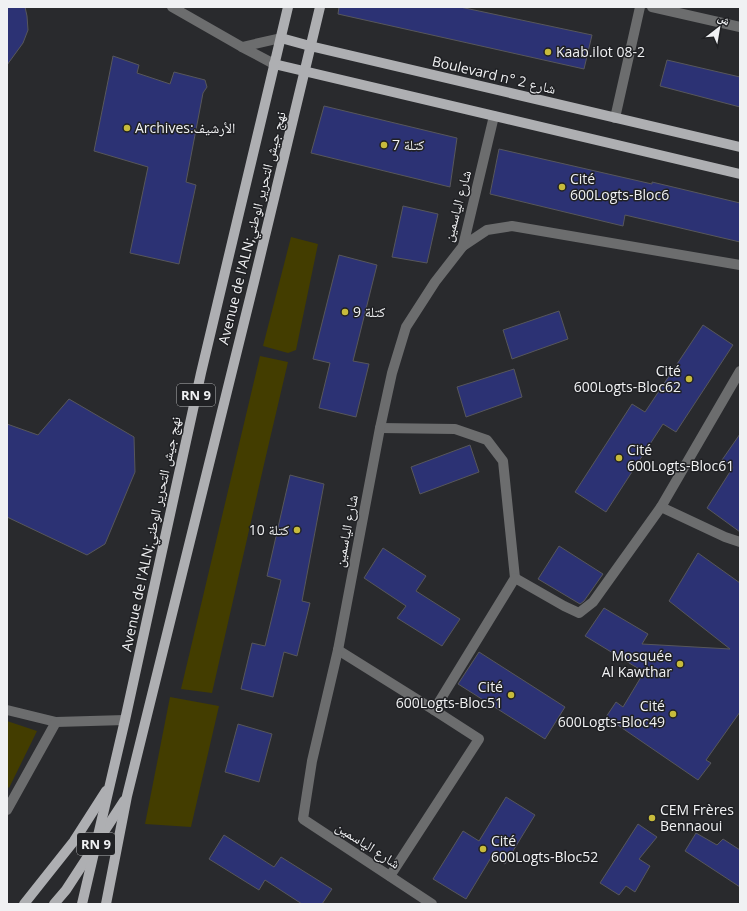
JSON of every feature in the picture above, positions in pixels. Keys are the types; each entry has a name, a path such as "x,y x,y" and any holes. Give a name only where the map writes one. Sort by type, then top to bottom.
{"main road":[{"name":"Avenue de l'ALN;نهج جيش التحرير الوطني","path":"82,904 201,373 288,7"},
{"name":"Avenue de l'ALN;نهج جيش التحرير الوطني","path":"106,904 127,796 320,7"},
{"name":"Boulevard n° شارع 2","path":"280,38 740,147"},
{"path":"274,64 740,174"},
{"path":"24,904 74,842 110,784"},
{"path":"54,904 66,890 127,796"}],"street":[{"path":"172,7 274,64"},
{"path":"615,118 640,7"},
{"path":"652,7 740,27"},
{"name":"Boulevard n° شارع 2","path":"242,47 280,38"},
{"name":"شارع الياسمين","path":"432,904 303,819 312,761 338,650 380,428 392,373 406,327 434,282 463,246 494,116"},
{"path":"463,246 487,230 512,226 740,265"},
{"path":"515,578 579,613 593,602 661,507 740,371"},
{"path":"380,428 455,429 487,440 503,461 515,578 434,710"},
{"path":"661,507 725,537 740,542"},
{"path":"338,650 479,738 390,876"},
{"path":"7,710 56,722 124,720"},
{"path":"7,810 56,722"}],"shaded area":[{"path":"291,237 318,244 296,350 288,353 263,346"},
{"path":"260,356 288,362 212,693 181,689"},
{"path":"170,697 219,706 191,827 145,824"},
{"path":"7,721 37,731 9,788 7,786"}],"building":[{"path":"7,7 25,7 28,30 23,43 7,65"},
{"name":"Kaab.ilot 08-2","path":"339,7 460,7 592,35 584,69 338,14"},
{"name":"Archives:الأرشيف","path":"113,56 139,65 137,73 170,84 174,72 205,80 207,87 203,93 186,182 196,185 179,264 130,253 148,167 94,151"},
{"name":"Kaab.ilot 08-2","path":"667,60 740,77 740,107 660,86"},
{"name":"كتلة 7","path":"324,106 457,138 450,187 311,153"},
{"name":"Cité 600Logts-Bloc6","path":"499,149 652,184 652,182 740,203 740,242 625,215 623,226 490,194"},
{"path":"403,206 438,214 427,263 392,257"},
{"name":"كتلة 9","path":"339,255 377,265 353,361 369,364 356,417 319,408 330,363 313,359"},
{"path":"559,311 568,339 512,359 503,330"},
{"path":"703,325 733,345 676,432 663,424 606,512 575,492 632,404 645,412"},
{"path":"514,369 522,397 466,417 457,387"},
{"path":"69,399 134,437 135,472 105,544 87,555 7,517 7,424 38,435"},
{"path":"740,434 740,532 707,508 733,467 722,460"},
{"path":"470,445 479,472 420,494 411,467"},
{"path":"290,475 324,484 302,601 310,603 297,656 284,652 273,697 241,689 252,643 265,646 281,580 267,576"},
{"path":"559,546 603,574 584,601 580,604 538,579"},
{"path":"383,548 426,576 416,591 460,619 442,646 397,618 406,606 364,578"},
{"name":"Mosquée Al Kawthar","path":"698,553 740,583 740,712 706,760 711,763 698,780 606,717 616,702 623,707 644,672 585,636 604,608 648,634 642,644 730,649 669,601"},
{"name":"Cité 600Logts-Bloc51","path":"479,652 565,707 545,739 458,684"},
{"path":"238,724 272,734 259,782 225,772"},
{"name":"Cité 600Logts-Bloc52","path":"506,797 535,815 505,864 492,856 466,899 433,879 463,831 479,841"},
{"path":"638,824 657,837 639,859 650,866 635,892 626,886 619,895 600,883"},
{"path":"696,833 717,845 723,839 740,850 740,887 685,851"},
{"path":"224,835 274,867 281,857 332,889 322,904 302,904 265,880 259,890 209,859"}],"place":[{"name":"Kaab.ilot 08-2","path":"548,52"},
{"name":"Archives:الأرشيف","path":"127,128"},
{"name":"كتلة 7","path":"384,145"},
{"name":"Cité 600Logts-Bloc6","path":"562,187"},
{"name":"كتلة 9","path":"345,312"},
{"name":"Cité 600Logts-Bloc62","path":"689,379"},
{"name":"Cité 600Logts-Bloc61","path":"619,458"},
{"name":"كتلة 10","path":"297,530"},
{"name":"Mosquée Al Kawthar","path":"680,664"},
{"name":"Cité 600Logts-Bloc51","path":"511,695"},
{"name":"Cité 600Logts-Bloc49","path":"673,714"},
{"name":"CEM Frères Bennaoui","path":"652,818"},
{"name":"Cité 600Logts-Bloc52","path":"483,849"}]}
